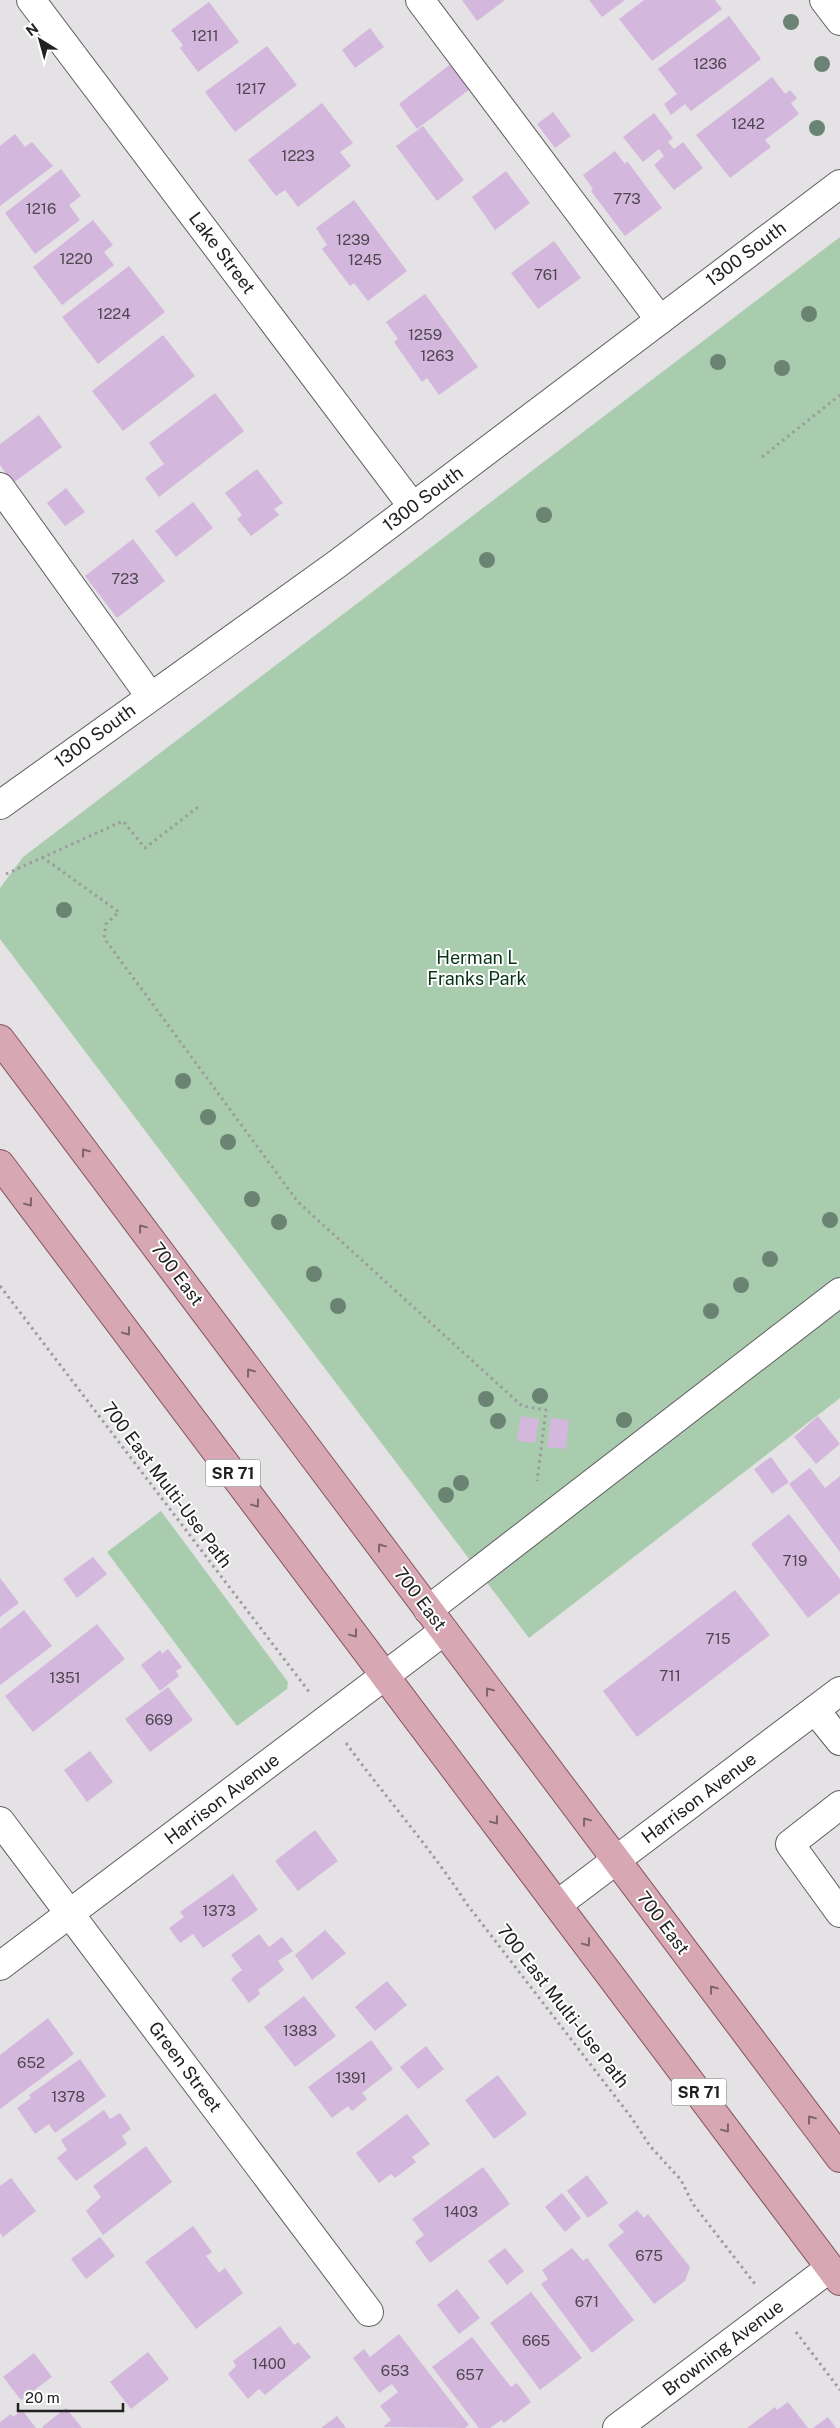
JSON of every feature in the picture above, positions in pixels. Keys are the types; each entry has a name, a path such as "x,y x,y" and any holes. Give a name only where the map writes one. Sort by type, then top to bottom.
{"main road":[{"name":"700 East","path":"0,1038 840,2158"},
{"name":"SR 71","path":"0,1164 835,2274"}],"street":[{"name":"Lake Street","path":"31,0 413,507"},
{"path":"420,0 660,320"},
{"path":"824,0 840,21"},
{"name":"1300 South","path":"0,805 337,564 840,184"},
{"path":"0,487 150,696"},
{"path":"428,1610 840,1292"},
{"name":"Harrison Avenue","path":"0,1966 444,1631"},
{"name":"Harrison Avenue","path":"558,1904 840,1691"},
{"path":"815,1710 840,1741"},
{"path":"840,1806 790,1844 840,1913"},
{"name":"Green Street","path":"0,1821 369,2312"},
{"name":"Browning Avenue","path":"617,2428 835,2274"}],"path":[{"path":"762,457 840,395"},
{"path":"6,874 123,821 145,848 198,807"},
{"path":"42,857 119,912 106,924 104,938 298,1202 522,1406 546,1410 537,1481"},
{"name":"700 East Multi-Use Path","path":"0,1286 314,1698"},
{"name":"700 East Multi-Use Path","path":"347,1744 443,1868 466,1903 631,2116 650,2146 681,2180 693,2204 756,2285"},
{"path":"800,2336 840,2390"}],"green space":[{"name":"Herman L Franks Park","path":"840,237 840,1398 529,1638 0,939 0,888 23,857"},
{"path":"161,1511 288,1682 287,1689 237,1726 107,1552"}],"building":[{"path":"462,0 505,0 477,21"},
{"path":"589,0 625,0 602,17"},
{"path":"644,0 715,0 722,9 652,61 619,19"},
{"path":"209,2 239,42 198,72 180,48 183,45 171,30"},
{"path":"729,16 761,59 691,111 685,104 671,115 664,104 677,94 658,69"},
{"path":"370,28 384,47 355,68 342,50"},
{"path":"267,46 297,85 235,132 205,92"},
{"path":"452,63 470,89 417,129 399,104"},
{"path":"772,77 785,94 790,90 797,98 791,103 799,114 765,140 771,147 730,178 696,135"},
{"path":"322,103 353,143 340,152 351,166 298,207 285,190 276,196 248,160"},
{"path":"553,112 571,136 555,148 537,124"},
{"path":"654,113 673,138 668,142 674,149 683,142 703,168 674,190 654,165 664,156 659,149 643,162 623,137"},
{"path":"423,126 464,180 437,201 396,146"},
{"path":"15,134 25,147 32,142 53,166 0,206 0,146"},
{"path":"615,151 625,164 627,161 662,208 625,236 591,191 593,189 583,175"},
{"path":"61,169 81,196 69,205 80,220 35,254 5,213"},
{"path":"506,171 530,203 495,230 472,197"},
{"path":"354,200 407,271 368,301 354,283 350,286 322,249 327,245 316,228"},
{"path":"93,220 113,245 104,252 114,265 62,305 33,267"},
{"path":"554,241 581,278 538,309 511,273"},
{"path":"129,266 165,312 98,364 62,317"},
{"path":"425,294 478,367 439,395 427,378 422,382 394,342 398,339 386,322"},
{"path":"163,335 195,376 123,431 92,391"},
{"path":"215,393 244,431 159,497 145,478 164,464 149,443"},
{"path":"39,415 62,447 13,483 0,465 0,444"},
{"path":"257,469 283,503 274,509 279,515 251,536 237,519 242,515 225,493"},
{"path":"66,488 85,512 65,526 47,503"},
{"path":"193,502 213,528 176,557 155,531"},
{"path":"133,539 165,581 117,618 85,576"},
{"path":"521,1416 539,1419 535,1443 517,1441"},
{"path":"818,1416 840,1444 816,1464 794,1437"},
{"path":"551,1418 569,1420 566,1449 547,1447"},
{"path":"771,1457 789,1482 772,1494 754,1469"},
{"path":"810,1468 825,1488 840,1476 840,1552 789,1484"},
{"path":"789,1514 840,1579 840,1593 808,1618 751,1544"},
{"path":"93,1557 107,1574 77,1598 63,1579"},
{"path":"0,1578 19,1603 0,1617"},
{"path":"735,1590 770,1635 637,1737 603,1691"},
{"path":"24,1610 52,1646 0,1685 0,1629"},
{"path":"97,1624 125,1659 33,1732 5,1696"},
{"path":"168,1649 182,1667 176,1671 179,1676 160,1691 141,1665 160,1650 162,1654"},
{"path":"168,1687 193,1720 150,1752 125,1719"},
{"path":"90,1751 113,1782 87,1802 64,1770"},
{"path":"315,1830 338,1861 298,1891 275,1861"},
{"path":"233,1874 258,1910 203,1948 193,1934 180,1943 169,1928 184,1917 180,1912"},
{"path":"325,1930 346,1953 312,1980 295,1955"},
{"path":"259,1934 269,1947 282,1937 293,1951 278,1961 284,1970 258,1990 260,1994 249,2003 231,1979 242,1970 231,1955"},
{"path":"387,1981 407,2005 375,2031 355,2007"},
{"path":"304,1996 336,2036 295,2067 264,2027"},
{"path":"48,2018 74,2054 0,2109 0,2055"},
{"path":"371,2040 393,2069 362,2093 367,2099 352,2111 348,2106 332,2118 308,2087"},
{"path":"426,2046 444,2069 418,2089 400,2067"},
{"path":"80,2059 106,2096 55,2133 49,2124 35,2134 17,2108 31,2098 29,2095"},
{"path":"498,2075 527,2114 494,2139 465,2100"},
{"path":"104,2110 110,2119 120,2113 131,2129 122,2136 127,2144 76,2181 57,2158 67,2150 61,2140"},
{"path":"407,2114 430,2144 412,2157 416,2162 395,2178 391,2174 379,2183 356,2153"},
{"path":"146,2146 172,2182 103,2235 86,2211 101,2197 93,2186"},
{"path":"483,2167 510,2204 430,2263 415,2242 424,2235 412,2219"},
{"path":"587,2175 608,2203 588,2218 567,2191"},
{"path":"11,2178 36,2211 3,2237 0,2233 0,2186"},
{"path":"562,2193 581,2218 565,2232 545,2207"},
{"path":"637,2210 644,2218 648,2214 690,2267 685,2281 654,2304 608,2245 624,2232 618,2225"},
{"path":"193,2226 212,2252 206,2256 219,2273 225,2268 243,2293 196,2329 145,2262"},
{"path":"100,2237 115,2256 86,2279 71,2259"},
{"path":"505,2248 524,2271 507,2285 488,2261"},
{"path":"572,2248 583,2261 587,2258 634,2320 592,2353 541,2284 548,2279 542,2270"},
{"path":"457,2289 480,2318 459,2334 437,2305"},
{"path":"531,2292 582,2358 540,2390 490,2323"},
{"path":"280,2326 294,2345 298,2342 311,2357 265,2395 259,2389 248,2399 228,2374 236,2366 233,2361"},
{"path":"399,2334 469,2425 465,2428 383,2427 391,2420 380,2406 398,2392 392,2384 379,2393 353,2358 364,2349 370,2357"},
{"path":"472,2337 511,2387 517,2383 531,2402 504,2423 501,2420 490,2428 479,2428 432,2367"},
{"path":"148,2352 169,2379 131,2409 110,2382"},
{"path":"34,2353 52,2377 21,2400 3,2377"},
{"path":"788,2402 808,2428 747,2428 775,2407 777,2410"},
{"path":"66,2408 82,2428 42,2427"},
{"path":"22,2410 36,2428 0,2428 0,2422 11,2414 13,2417"},
{"path":"337,2416 346,2428 321,2428"},
{"path":"828,2417 836,2428 813,2428"}]}
